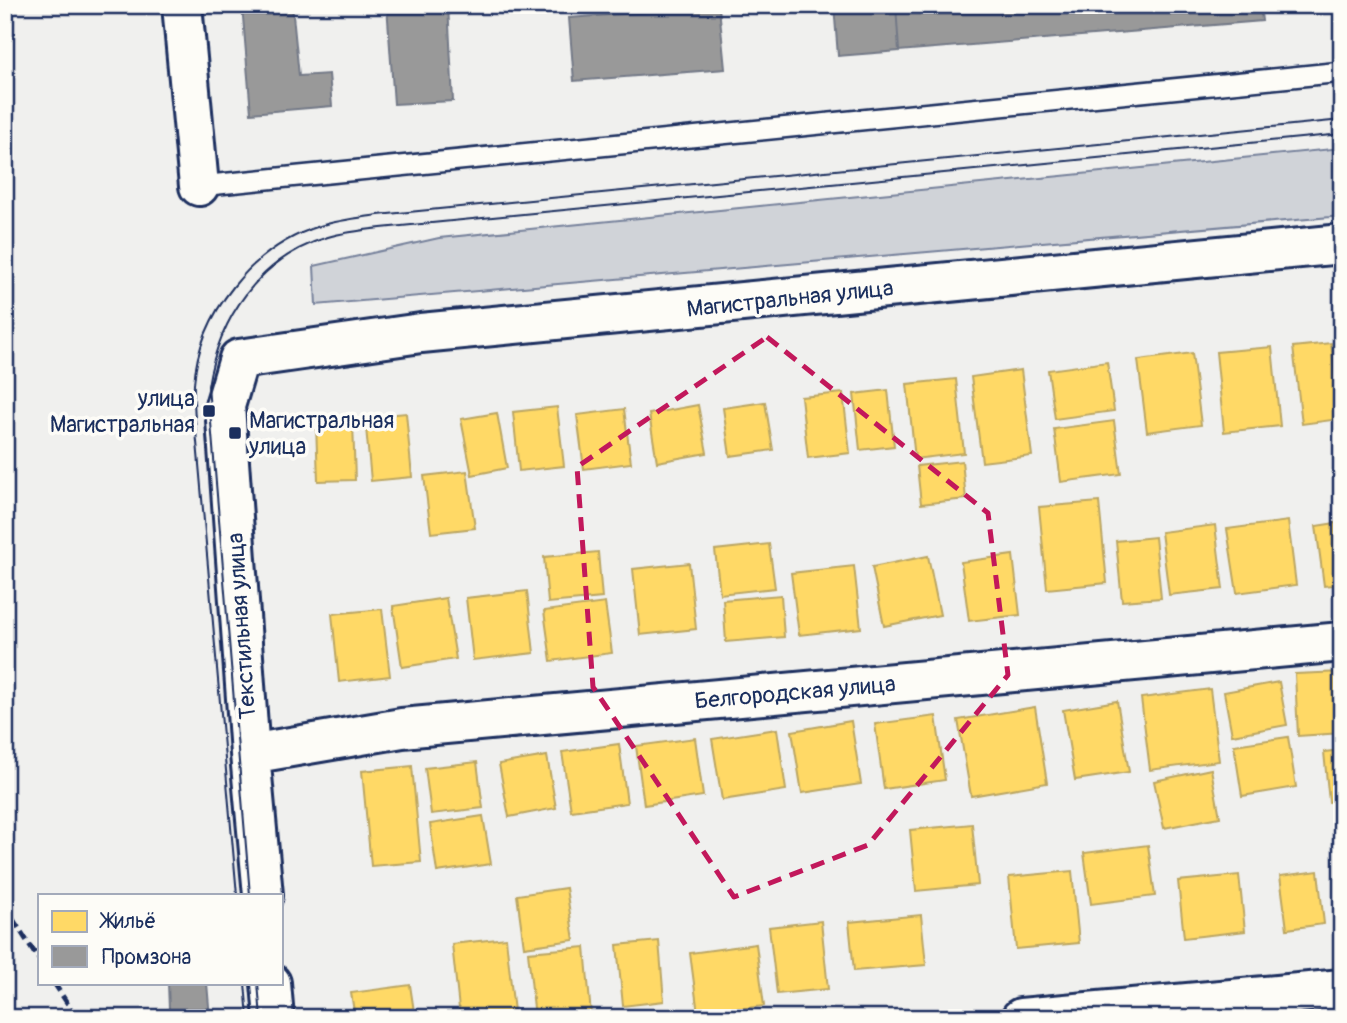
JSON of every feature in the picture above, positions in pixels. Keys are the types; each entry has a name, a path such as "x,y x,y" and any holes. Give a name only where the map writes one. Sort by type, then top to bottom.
{"street":[{"path":"182,5 199,187"},
{"name":"Магистральная улица","path":"239,359 421,333 1342,244"},
{"name":"Текстильная улица","path":"239,359 225,406 263,894"},
{"name":"Белгородская улица","path":"250,754 402,728 1342,642"},
{"path":"271,984 274,1018"},
{"path":"1021,1018 1342,989"}],"lane":[{"path":"199,187 1342,72"}],"highlighted area":[{"path":"767,337 988,513 1008,675 868,845 734,897 593,687 577,467"}],"shaded area":[{"path":"1342,148 1342,216 316,305 314,266 439,238"}],"building: Жильё":[{"path":"1331,343 1340,419 1302,424 1293,347"},
{"path":"1272,347 1280,426 1224,432 1216,352"},
{"path":"1342,347 1342,411 1334,348"},
{"path":"1192,353 1201,425 1147,432 1138,360"},
{"path":"1107,362 1114,411 1055,419 1048,370"},
{"path":"1021,370 1032,456 982,462 971,377"},
{"path":"956,379 964,453 915,459 907,384"},
{"path":"888,390 894,446 860,450 854,394"},
{"path":"843,393 850,453 808,458 801,397"},
{"path":"765,402 773,450 730,456 723,408"},
{"path":"698,405 707,453 657,462 649,414"},
{"path":"557,407 564,466 519,471 513,412"},
{"path":"624,409 631,463 584,469 577,415"},
{"path":"406,413 412,477 371,481 365,417"},
{"path":"497,413 507,468 472,475 461,419"},
{"path":"1114,421 1121,474 1061,482 1054,429"},
{"path":"353,422 355,480 318,481 316,424"},
{"path":"962,461 966,499 921,504 917,466"},
{"path":"467,471 475,528 431,533 424,476"},
{"path":"1099,502 1107,583 1047,589 1039,507"},
{"path":"1288,521 1296,585 1237,593 1227,529"},
{"path":"1342,522 1342,584 1324,586 1316,526"},
{"path":"1215,525 1223,589 1169,595 1161,532"},
{"path":"1155,537 1161,598 1122,601 1116,541"},
{"path":"769,544 775,588 720,594 715,550"},
{"path":"598,552 602,598 548,603 544,557"},
{"path":"1013,555 1020,615 969,621 961,562"},
{"path":"928,556 940,615 884,626 872,567"},
{"path":"689,563 696,629 640,635 633,569"},
{"path":"854,566 861,628 799,635 791,573"},
{"path":"527,591 534,653 473,660 466,598"},
{"path":"781,595 784,637 726,642 723,600"},
{"path":"446,598 456,659 402,667 393,606"},
{"path":"605,603 612,653 551,661 544,611"},
{"path":"382,609 390,676 339,682 332,614"},
{"path":"1342,672 1342,733 1298,736 1295,674"},
{"path":"1279,682 1287,725 1232,735 1224,692"},
{"path":"1210,689 1219,761 1150,770 1141,698"},
{"path":"1117,701 1129,772 1075,780 1063,710"},
{"path":"1035,707 1047,783 971,796 958,720"},
{"path":"936,716 945,780 884,789 875,724"},
{"path":"851,721 861,784 802,793 792,731"},
{"path":"777,729 786,790 722,800 712,739"},
{"path":"1288,737 1296,787 1242,796 1234,745"},
{"path":"695,738 703,796 644,805 636,746"},
{"path":"619,744 627,803 571,811 562,752"},
{"path":"1342,750 1342,801 1329,802 1324,752"},
{"path":"547,756 556,808 509,817 499,764"},
{"path":"477,762 483,808 431,814 425,768"},
{"path":"412,766 421,862 371,866 362,771"},
{"path":"1211,769 1220,817 1164,828 1154,781"},
{"path":"483,816 491,864 437,872 430,824"},
{"path":"972,824 978,885 916,891 910,830"},
{"path":"1148,845 1155,896 1091,904 1084,853"},
{"path":"1072,871 1079,943 1016,949 1009,877"},
{"path":"1318,871 1324,924 1287,929 1280,876"},
{"path":"1239,875 1245,931 1184,938 1178,881"},
{"path":"566,888 574,940 524,947 517,895"},
{"path":"921,915 926,965 854,971 849,922"},
{"path":"821,921 828,989 777,994 769,927"},
{"path":"506,938 514,1012 460,1018 452,944"},
{"path":"659,941 664,1001 623,1006 617,945"},
{"path":"756,944 764,1006 698,1014 690,953"},
{"path":"585,947 591,1015 535,1018 528,952"},
{"path":"410,985 415,1018 355,1018 351,993"}],"building: Промзона":[{"path":"242,5 292,5 299,76 329,74 332,106 251,113"},
{"path":"387,5 448,5 453,101 394,104"},
{"path":"834,5 896,5 899,51 838,56"},
{"path":"896,5 1260,5 1262,21 899,51"},
{"path":"719,7 725,69 574,81 569,18"},
{"path":"168,984 207,984 210,1018 152,1018 169,1009"}],"tram line":[{"path":"237,894 194,384 206,332 218,308 252,266 273,250 320,226 378,215 1342,120"},
{"path":"250,894 208,386 213,361 233,315 246,294 263,275 282,260 303,247 347,232 1342,134"},
{"path":"245,984 248,1018"},
{"path":"258,984 261,1018"}],"railway":[{"path":"5,907 38,958"},
{"path":"55,984 77,1018"}],"place":[{"name":"улица Магистральная","path":"209,411"},
{"name":"Магистральная улица","path":"235,433"}]}
